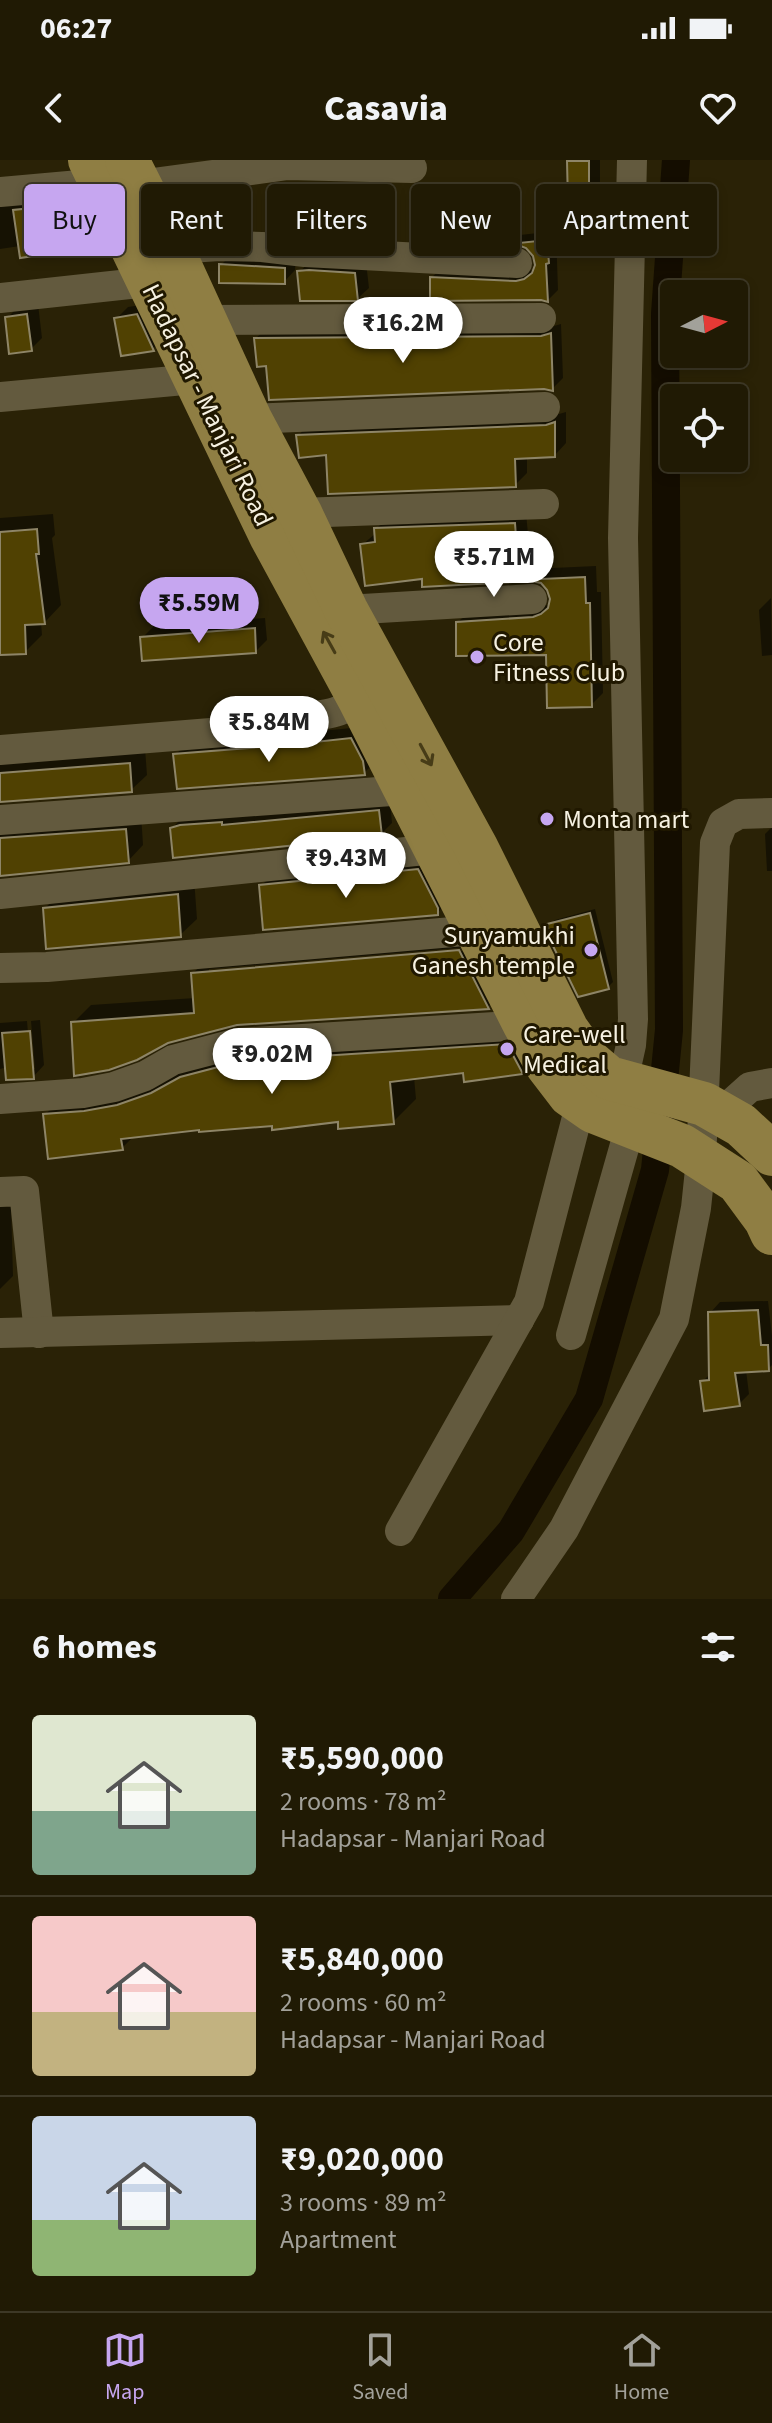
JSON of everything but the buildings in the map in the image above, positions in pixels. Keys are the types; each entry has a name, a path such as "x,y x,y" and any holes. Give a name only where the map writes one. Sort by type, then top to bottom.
{"main road":[{"name":"Hadapsar - Manjari Road","path":"117,170 160,265 195,379 283,519 346,610 382,706 405,790 547,1065 570,1095 593,1111 692,1153"},
{"name":"Hadapsar - Manjari Road","path":"160,265 205,320 250,419 283,519 382,706 476,847 567,1030 589,1061 609,1078 704,1105"},
{"path":"704,1105 741,1125 772,1154"},
{"path":"692,1153 738,1182 772,1233"}],"street":[{"path":"632,160 623,538 633,1084"},
{"path":"0,192 117,170 288,165 412,168"},
{"path":"0,298 160,265 220,246 517,263"},
{"path":"205,320 541,318"},
{"path":"0,397 195,379"},
{"path":"250,419 545,407"},
{"path":"283,519 544,504"},
{"path":"346,610 532,599"},
{"path":"0,750 285,727 292,733 303,733 382,706"},
{"path":"0,820 405,790"},
{"path":"516,1599 564,1529 674,1319 696,1208 692,1153 704,1105 715,843 723,823 739,814 772,813"},
{"path":"0,894 435,849"},
{"path":"0,968 47,967 476,930"},
{"path":"0,1099 83,1093 114,1087 145,1076 173,1060 238,1043 525,1025"},
{"path":"704,1105 750,1087 772,1083"},
{"path":"400,1531 529,1302 581,1102"},
{"path":"571,1335 630,1127"},
{"path":"0,1192 24,1191 39,1333"},
{"path":"0,1333 519,1320"}],"waterway":[{"path":"452,1599 511,1531 589,1399 655,1170 669,1030 665,314 676,160"}],"place":[{"name":"Core Fitness Club","path":"477,657"},
{"name":"Monta mart","path":"547,819"},
{"name":"Suryamukhi Ganesh temple","path":"591,950"},
{"name":"Care-well Medical","path":"507,1049"}]}
